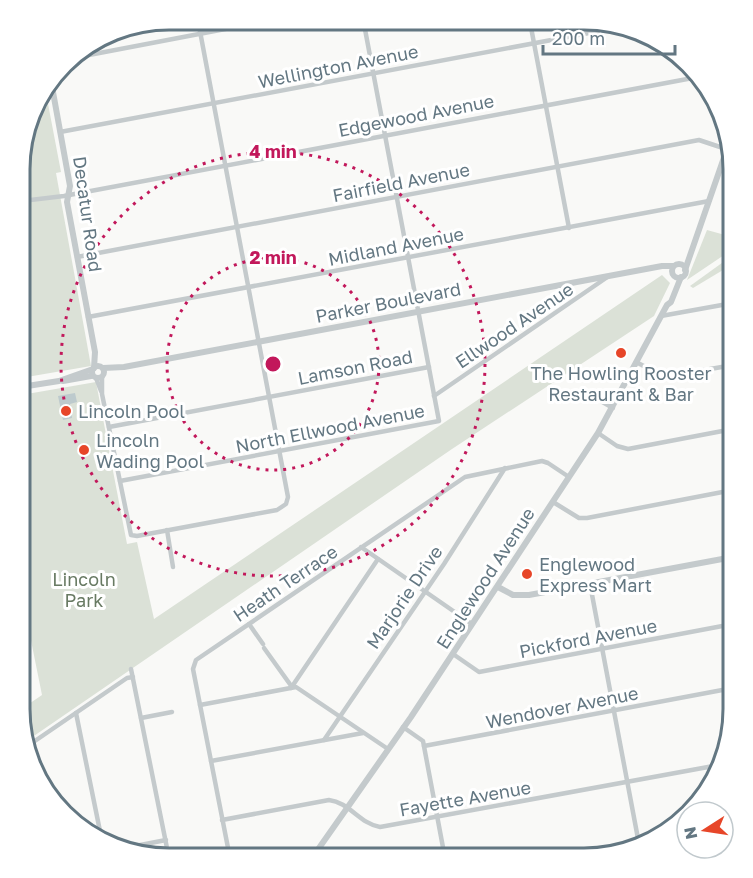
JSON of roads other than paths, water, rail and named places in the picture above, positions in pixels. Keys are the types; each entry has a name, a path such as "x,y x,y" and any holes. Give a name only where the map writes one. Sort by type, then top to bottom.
{"street":[{"path":"98,368 131,535 137,536 281,508 286,504 288,497 200,30"},
{"path":"89,55 220,30"},
{"path":"365,30 434,396"},
{"path":"532,30 569,228"},
{"name":"Wellington Avenue","path":"60,132 600,31"},
{"name":"Edgewood Avenue","path":"30,200 689,79"},
{"name":"Decatur Road","path":"53,92 70,186 67,202 98,368"},
{"name":"Fairfield Avenue","path":"77,257 699,140 721,147"},
{"name":"Englewood Avenue","path":"676,276 684,274 686,270 723,164"},
{"name":"Midland Avenue","path":"88,317 709,201"},
{"name":"Englewood Avenue","path":"319,848 453,654 598,433 667,304 672,299 676,276 675,265 690,253"},
{"path":"675,265 684,266 686,270"},
{"name":"Parker Boulevard","path":"59,381 98,368 124,367 675,265"},
{"path":"658,267 676,276"},
{"name":"Ellwood Avenue","path":"434,396 608,276"},
{"path":"661,316 723,305"},
{"path":"636,362 665,377 723,367"},
{"name":"Parker Boulevard","path":"30,386 88,376 99,377 124,367"},
{"name":"Lamson Road","path":"109,427 429,367"},
{"path":"98,368 99,377"},
{"path":"590,395 613,408"},
{"name":"North Ellwood Avenue","path":"120,482 439,421 434,396"},
{"path":"598,433 617,446 628,448 723,431"},
{"name":"Heath Terrace","path":"228,848 193,669 194,662 465,477 542,461 569,477"},
{"name":"Marjorie Drive","path":"324,740 505,468"},
{"path":"553,502 583,518 723,492"},
{"path":"166,530 173,567"},
{"path":"361,548 472,624"},
{"path":"291,687 378,559"},
{"path":"498,587 520,596 723,559"},
{"path":"590,584 638,837"},
{"path":"249,624 291,687"},
{"name":"Pickford Avenue","path":"453,654 479,672 723,626"},
{"path":"131,669 167,848"},
{"path":"34,741 127,678 133,677"},
{"path":"200,705 297,687 388,749"},
{"name":"Wendover Avenue","path":"424,746 723,690"},
{"path":"76,712 100,829"},
{"path":"141,718 172,712"},
{"path":"403,727 423,741 443,848"},
{"path":"211,761 363,732"},
{"name":"Fayette Avenue","path":"222,820 329,800 337,801 375,826 710,767"},
{"path":"141,845 166,840"}],"place":[{"name":"The Howling Rooster Restaurant & Bar","path":"621,353"},
{"name":"Lincoln Pool","path":"66,411"},
{"name":"Lincoln Wading Pool","path":"84,450"},
{"name":"Englewood Express Mart","path":"527,574"}],"park label":[{"name":"Lincoln Park","path":"84,589"}]}
